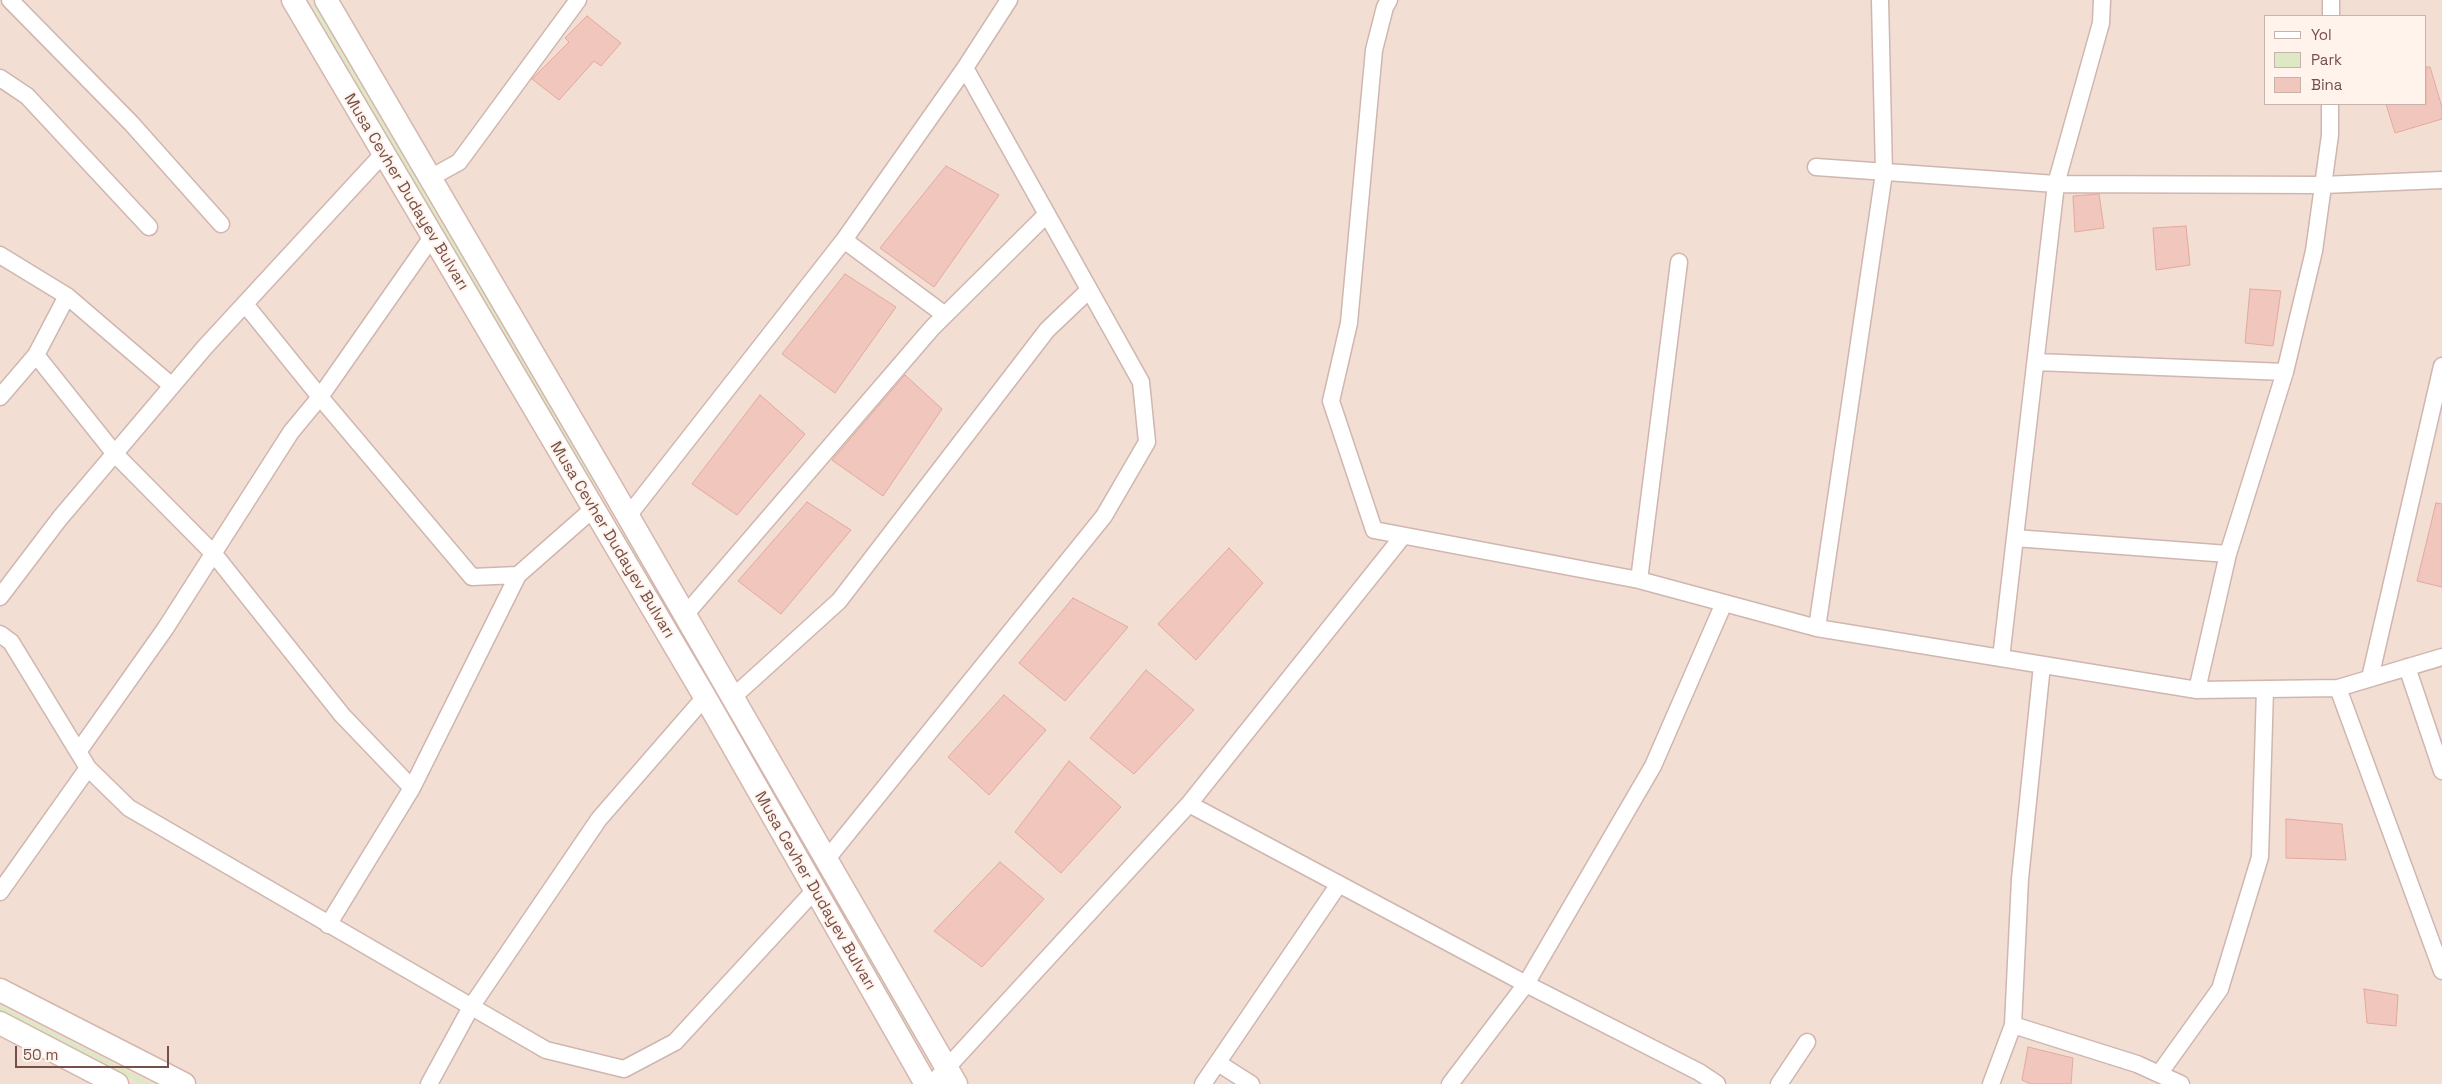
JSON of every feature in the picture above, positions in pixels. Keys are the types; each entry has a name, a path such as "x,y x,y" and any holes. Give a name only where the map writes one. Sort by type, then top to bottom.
{"main road":[{"name":"Musa Cevher Dudayev Bulvarı","path":"293,0 706,698 926,1084"},
{"name":"Musa Cevher Dudayev Bulvarı","path":"326,0 628,516 826,860 944,1078"},
{"path":"0,990 184,1084"},
{"path":"0,1023 105,1081"}],"street":[{"path":"10,0 131,123 221,224"},
{"path":"430,178 459,162 578,0"},
{"path":"628,516 844,240 965,68 1009,0"},
{"path":"1389,0 1385,7 1374,50 1349,323 1331,401 1374,530 1639,580 1816,628 2197,690 2338,688 2442,657"},
{"path":"1816,628 1884,173 1880,0"},
{"path":"2001,658 2056,184 2101,23 2102,0"},
{"path":"2331,0 2331,15"},
{"path":"826,860 1104,516 1148,442 1141,382 965,68"},
{"path":"0,78 27,96 149,226"},
{"path":"2197,690 2228,554 2285,372 2314,251 2330,135 2330,105"},
{"path":"0,597 60,518 172,386 383,154"},
{"path":"1816,167 2056,184 2324,185 2442,180"},
{"path":"685,615 945,315 1046,214"},
{"path":"78,752 165,629 291,432 320,397 432,237"},
{"path":"844,240 945,315"},
{"path":"0,255 68,296 172,386"},
{"path":"1639,580 1680,262"},
{"path":"732,697 839,601 1047,330 1089,290"},
{"path":"0,397 36,355 68,296"},
{"path":"245,304 320,397 472,577 518,575"},
{"path":"36,355 115,454 214,554 342,715 412,788"},
{"path":"2036,362 2285,372"},
{"path":"2370,678 2442,366"},
{"path":"328,925 412,788 518,575 593,508"},
{"path":"944,1078 1189,804 1403,536"},
{"path":"2015,538 2228,554"},
{"path":"1450,1084 1526,984 1653,766 1724,603"},
{"path":"0,634 10,642 88,768 129,808 546,1050 624,1069 675,1042 815,890"},
{"path":"1991,1084 2013,1026 2020,879 2042,665"},
{"path":"2407,668 2442,771"},
{"path":"2338,688 2442,971"},
{"path":"2158,1074 2220,988 2260,858 2265,689"},
{"path":"430,1084 471,1007 599,819 706,698"},
{"path":"0,892 88,768"},
{"path":"1189,804 1526,984 1698,1072 1717,1084"},
{"path":"1203,1084 1339,884"},
{"path":"2013,1026 2136,1064 2181,1084"},
{"path":"1779,1084 1807,1042"},
{"path":"1218,1063 1251,1084"}],"shaded area":[{"path":"0,0 2442,0 2442,1084 0,1084"}],"green space":[{"path":"317,3 595,481 592,484 311,5"},
{"path":"625,531 708,673 704,675 620,534"},
{"path":"734,717 915,1034 910,1036 729,720"},
{"path":"0,1005 153,1084 142,1084 0,1011"}],"building":[{"path":"587,16 621,43 601,66 594,61 559,100 532,79 569,42 565,38"},
{"path":"2427,67 2430,67 2442,107 2442,119 2395,133 2386,105 2427,105"},
{"path":"946,166 999,195 934,287 880,248"},
{"path":"2099,194 2104,228 2075,232 2073,196"},
{"path":"2186,226 2190,265 2156,270 2153,228"},
{"path":"845,274 896,307 835,393 782,354"},
{"path":"2250,289 2281,291 2273,346 2245,343"},
{"path":"905,375 942,409 883,496 832,460"},
{"path":"760,395 805,434 737,515 692,484"},
{"path":"807,502 851,530 781,614 738,581"},
{"path":"2436,503 2442,504 2442,587 2417,581"},
{"path":"1229,548 1263,583 1196,660 1158,624"},
{"path":"1073,598 1128,627 1065,701 1019,663"},
{"path":"1146,670 1194,710 1134,774 1090,738"},
{"path":"1004,695 1046,730 989,795 948,757"},
{"path":"1069,761 1121,807 1061,873 1015,832"},
{"path":"2286,819 2342,824 2346,860 2286,858"},
{"path":"1000,862 1044,899 982,967 934,931"},
{"path":"2364,989 2398,995 2396,1026 2367,1023"},
{"path":"2028,1047 2073,1058 2071,1084 2031,1084 2022,1080"}]}
